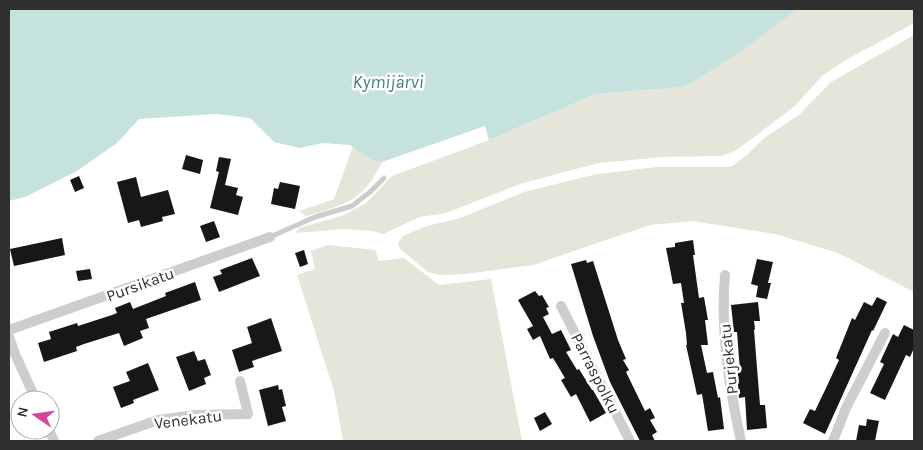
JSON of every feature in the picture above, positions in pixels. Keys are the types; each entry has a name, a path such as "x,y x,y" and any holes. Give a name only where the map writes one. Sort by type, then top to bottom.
{"street":[{"name":"Pursikatu","path":"9,330 270,237"},
{"name":"Purjekatu","path":"725,275 722,304 731,396 741,441"},
{"name":"Parraspolku","path":"561,306 630,441"},
{"path":"833,441 846,408 885,333"},
{"path":"9,337 31,390"},
{"name":"Venekatu","path":"98,441 158,420 195,415 248,414 240,381"}],"lane":[{"path":"270,237 315,217 352,206 384,178"}],"shaded area":[{"path":"797,9 914,9 914,23 844,61 822,76 795,106 735,151 721,156 665,157 598,163 520,184 446,213 420,217 383,234 373,231 346,229 295,233 299,228 344,215 366,203 392,176 489,140 596,94 684,87"},
{"path":"914,35 914,292 838,253 775,234 692,221 650,225 533,265 466,274 440,275 428,272 400,249 398,243 403,236 427,226 460,218 524,192 597,174 657,167 731,167 747,155 764,138 799,115 831,82"},
{"path":"353,146 372,160 382,162 368,185 352,199 332,208 306,216 299,211 334,199"},
{"path":"328,245 375,250 379,261 404,258 439,285 491,279 522,441 343,441 334,391 297,275 315,269 311,251"}],"water":[{"name":"Kymijärvi","path":"9,9 797,9 737,54 684,87 596,94 489,140 485,126 382,162 372,160 350,145 323,143 300,148 274,142 250,118 216,114 139,119 117,143 77,171 25,197 9,201"}],"building":[{"path":"186,155 203,160 200,174 182,169"},
{"path":"219,157 231,159 225,185 238,188 236,195 243,197 238,215 210,208 219,172 216,171"},
{"path":"79,176 84,188 75,192 70,180"},
{"path":"136,177 141,197 168,190 175,214 162,217 163,221 141,227 139,220 128,223 117,182"},
{"path":"280,182 300,186 295,209 271,204 274,188 278,189"},
{"path":"214,221 220,237 206,242 200,226"},
{"path":"62,238 65,255 14,266 10,249"},
{"path":"693,240 695,255 693,255 699,298 704,297 708,320 705,320 708,345 701,345 707,373 713,372 718,398 720,397 724,429 708,431 702,394 697,395 686,345 681,303 684,303 681,283 673,284 666,248 675,247 675,243"},
{"path":"304,250 308,264 300,267 295,253"},
{"path":"252,258 260,276 219,292 213,277 222,274 220,270"},
{"path":"757,259 773,262 768,283 771,283 767,299 756,297 758,286 751,284"},
{"path":"586,260 587,263 593,261 618,340 626,359 623,360 629,370 626,372 645,411 650,408 655,418 650,420 657,432 652,435 655,441 640,441 610,382 593,336 571,264"},
{"path":"90,269 92,279 78,281 76,271"},
{"path":"195,282 201,300 146,319 149,328 140,331 143,338 124,346 119,333 76,347 77,351 44,362 38,343 51,339 49,332 77,323 78,326 112,315 117,313 115,308 130,302 133,309 166,296 165,293"},
{"path":"535,291 539,296 542,295 549,307 546,308 549,314 543,317 552,334 561,330 571,350 566,352 593,390 606,413 590,422 576,394 571,397 561,380 565,378 553,358 550,359 540,336 533,340 527,329 533,326 518,300"},
{"path":"877,297 887,302 872,330 825,434 803,423 810,409 815,411 826,388 839,360 836,358 852,318 855,320 864,302 872,306"},
{"path":"758,302 760,321 754,321 754,330 760,405 765,405 767,428 747,430 745,397 739,398 737,371 740,371 737,332 734,332 731,305"},
{"path":"271,318 282,351 252,361 254,367 239,372 232,350 252,343 247,327"},
{"path":"904,325 914,330 914,348 910,357 906,355 885,400 870,393 884,364 880,362 893,334 898,337"},
{"path":"194,351 198,361 205,359 211,375 204,378 206,384 189,391 176,357"},
{"path":"148,363 159,390 133,400 134,403 121,408 113,387 130,381 126,372"},
{"path":"278,385 279,390 282,389 286,406 282,407 286,421 268,426 259,390"},
{"path":"545,412 552,424 540,431 534,418"},
{"path":"867,419 879,421 875,441 856,441 859,425 866,426"}]}
